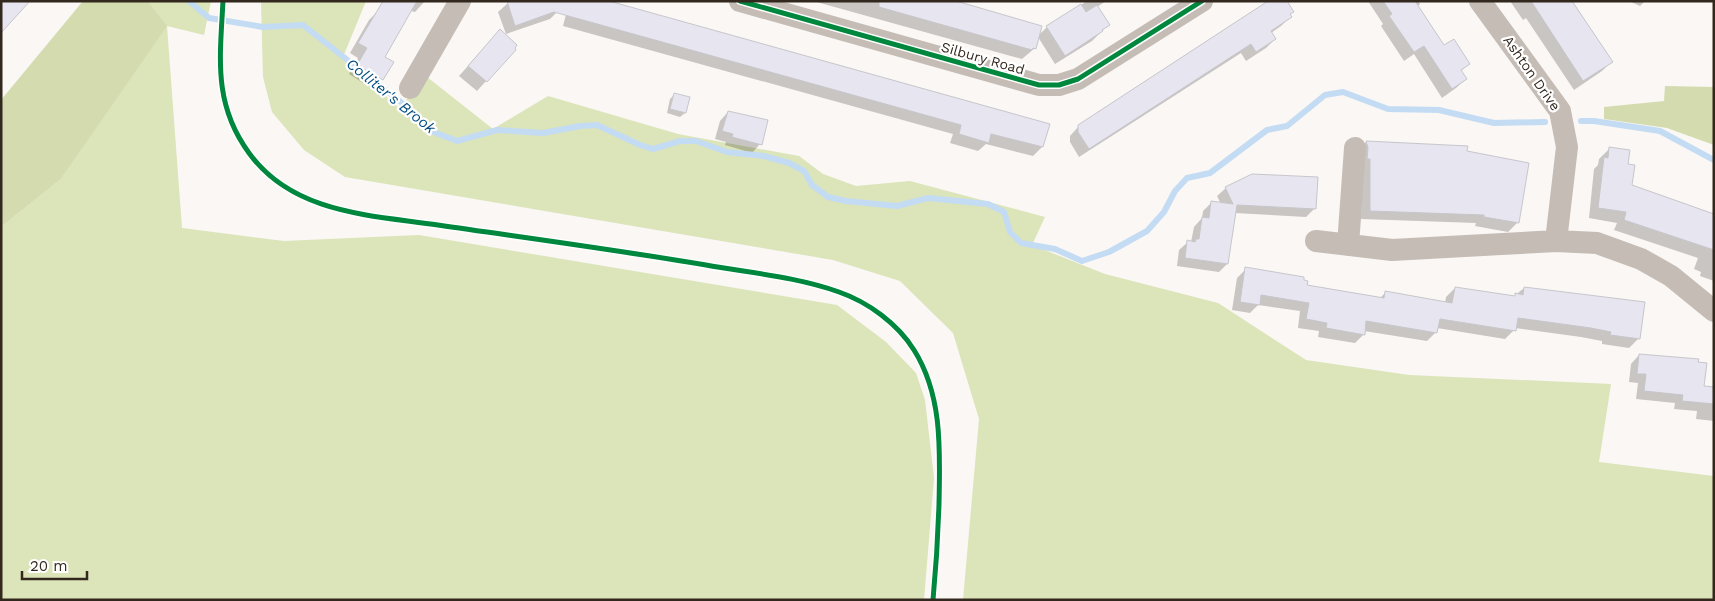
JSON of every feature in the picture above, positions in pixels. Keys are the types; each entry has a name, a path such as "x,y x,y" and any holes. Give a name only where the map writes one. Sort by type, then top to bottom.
{"street":[{"path":"410,88 460,1"},
{"name":"Silbury Road","path":"740,1 1039,85 1059,85 1078,79 1178,8 1202,1"},
{"name":"Ashton Drive","path":"1480,1 1560,111 1566,147 1556,241"},
{"path":"1348,245 1355,148"},
{"path":"1316,241 1392,250 1556,241 1596,244 1641,259 1671,276 1714,311"}],"green space":[{"path":"83,1 148,1 167,26 61,179 1,227 1,100"},
{"path":"148,1 211,1 204,35 167,26 182,228 284,241 419,235 837,305 886,342 916,373 925,400 934,478 924,600 1,600 1,227 61,179 166,26"},
{"path":"261,1 366,1 343,57 399,108 427,77 493,129 548,96 678,134 799,156 823,174 856,186 910,181 1045,217 1032,245 1105,274 1218,303 1306,360 1409,375 1611,384 1599,462 1714,476 1714,600 963,600 979,419 953,333 900,281 833,260 345,177 304,150 272,112 263,77"},
{"path":"1665,86 1714,87 1714,145 1667,128 1604,119 1604,107 1664,101"}],"building":[{"path":"1,1 30,1 1,33"},
{"path":"383,1 417,1 385,57 394,62 383,80 357,65 367,48 358,43"},
{"path":"507,1 609,1 1050,124 1043,147 991,134 989,143 959,134 961,125 554,12 515,26"},
{"path":"879,1 956,1 1042,26 1036,49 1033,48 1032,50 879,7"},
{"path":"1268,1 1287,1 1294,12 1290,14 1292,17 1271,31 1276,39 1256,52 1251,44 1089,149 1078,132 1078,125"},
{"path":"1383,1 1415,1 1444,45 1454,39 1470,64 1461,70 1467,79 1452,89 1424,46 1414,52 1389,16 1392,14"},
{"path":"1531,1 1572,1 1613,62 1583,81"},
{"path":"1081,4 1086,12 1097,5 1110,25 1065,56 1046,26"},
{"path":"500,29 517,45 516,50 487,82 468,66"},
{"path":"674,93 690,97 686,113 670,109"},
{"path":"728,111 768,120 762,145 732,137 733,134 722,131"},
{"path":"1366,141 1468,146 1467,151 1529,163 1519,223 1484,217 1484,215 1370,211 1370,159 1367,159 1368,148"},
{"path":"1609,147 1630,150 1628,164 1635,165 1632,185 1714,214 1714,250 1624,220 1626,212 1598,208 1604,157 1608,158"},
{"path":"1252,174 1318,177 1316,209 1237,205 1228,264 1185,258 1187,240 1195,242 1196,239 1199,239 1202,217 1209,218 1211,201 1233,204 1225,187"},
{"path":"1245,267 1304,277 1304,280 1308,281 1307,285 1384,298 1385,291 1452,303 1455,287 1515,296 1515,293 1523,295 1524,287 1645,302 1640,339 1610,335 1611,332 1591,328 1518,318 1516,331 1440,319 1437,333 1366,321 1365,335 1326,328 1327,323 1306,319 1309,303 1261,295 1260,305 1240,302"},
{"path":"1639,354 1699,359 1698,362 1707,363 1704,386 1714,387 1714,404 1682,401 1683,395 1644,391 1646,374 1637,374"}],"waterway":[{"name":"Colliter's Brook","path":"189,1 209,18 263,27 303,25 411,110 431,131 457,141 497,130 543,133 580,126 597,125 653,149 680,141 696,141 727,152 764,156 789,163 804,171 812,185 828,197 846,201 897,206 928,198 988,204 1004,212 1010,232 1021,243 1055,249 1082,261 1109,252 1147,231 1164,212 1175,191 1187,178 1210,173 1267,130 1287,126 1325,95 1343,92 1388,109 1439,110 1494,123 1545,122"},
{"name":"Colliter's Brook","path":"1581,121 1594,121 1660,131 1714,160"}],"cycle path":[{"path":"223,1 220,61 221,80 229,117 237,135 249,153 267,173 288,189 310,200 360,214 639,254 790,279 850,296 871,308 891,323 900,331 914,350 930,386 935,405 938,425 939,484 933,600"},
{"path":"740,1 1039,85 1059,85 1078,79 1202,1"}]}
